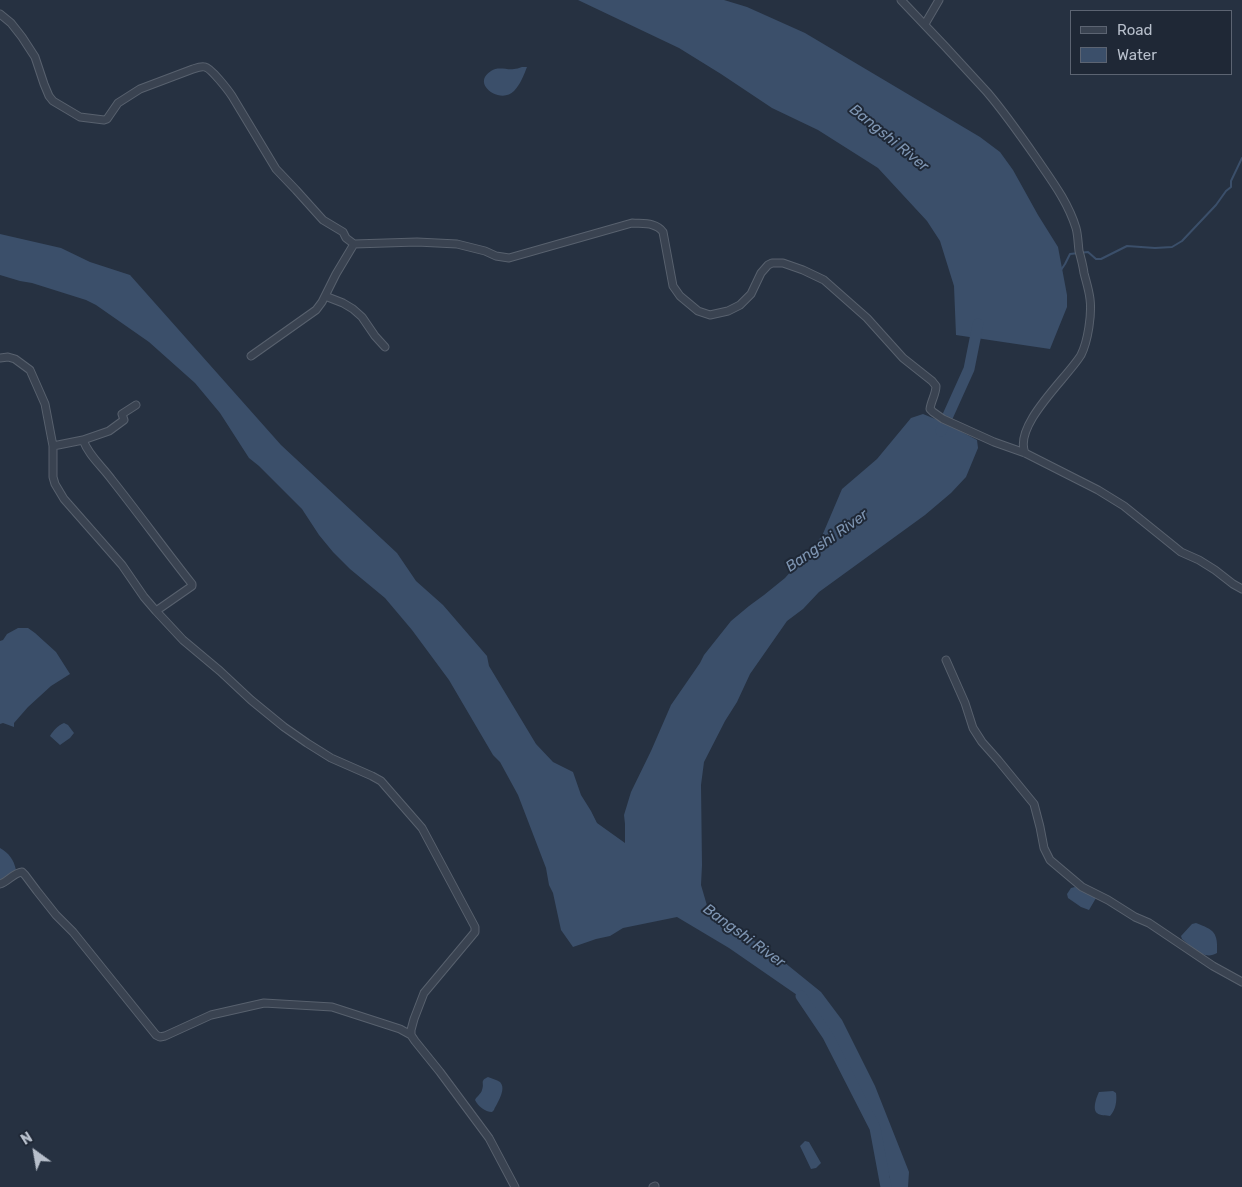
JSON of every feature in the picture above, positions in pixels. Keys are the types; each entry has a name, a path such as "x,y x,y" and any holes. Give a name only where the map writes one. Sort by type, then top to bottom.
{"street":[{"path":"901,0 986,92 1019,133 1054,184 1066,205 1076,229 1090,298 1087,339 1081,354 1069,372 1048,395 1026,430 1022,443 1025,453"},
{"path":"925,24 938,0"},
{"path":"0,14 11,23 35,57 51,99 80,117 107,119 118,103 140,89 193,69 208,68 232,96 276,169 322,220 343,232 346,238 354,244 417,242 457,244 509,258 632,223 649,224 658,227 663,232 674,286 680,296 698,311 710,315 728,311 740,305 751,294 761,273 772,263 803,270 824,280 867,318 903,358 932,381 936,386 936,391 930,404 930,409 933,412 947,421 994,442 1025,453 1084,482 1124,506 1182,552 1200,560 1242,589"},
{"path":"251,356 316,310 354,244"},
{"path":"325,296 353,309 362,317 385,347"},
{"path":"0,358 8,357 15,359 30,370 45,404 53,446 53,477 64,499 122,565 156,611 183,640 284,727 332,758 381,781 422,828 475,927 475,932 424,993 414,1019 411,1030 412,1035 489,1138 515,1187"},
{"path":"53,446 83,440 112,430 124,420 122,414 136,405"},
{"path":"83,440 89,454 110,477 192,584 192,586 156,611"},
{"path":"946,660 965,703 973,728 982,742 1034,804 1044,848 1050,860 1082,887 1149,923 1213,966 1242,982"},
{"path":"0,884 22,872 156,1035 165,1036 211,1015 264,1003 332,1007 400,1029 412,1035"}],"water":[{"path":"578,0 724,0 747,7 805,33 980,137 1000,152 1013,170 1058,247 1067,295 1067,307 1050,349 956,335 954,286 940,241 927,221 878,168 818,130 772,108 679,48"},
{"path":"527,67 522,80 516,89 508,95 495,94 486,87 484,82 485,76 491,71 499,68 515,69"},
{"path":"0,234 61,248 90,262 130,275 281,445 397,553 416,581 443,605 487,656 489,666 536,744 553,762 573,772 581,795 597,823 625,843 624,815 631,792 671,705 704,655 731,621 785,578 822,536 842,489 877,459 911,418 923,414 977,440 978,448 966,477 951,493 925,515 819,592 803,609 787,621 750,674 737,702 725,721 704,762 701,785 701,885 708,909 779,958 821,992 842,1020 875,1086 909,1172 908,1187 888,1187 890,1179 874,1122 823,1024 797,995 729,948 677,917 623,928 610,936 573,947 561,930 546,868 518,795 500,762 493,755 449,680 412,630 385,598 333,552 302,509 249,458 220,413 195,383 149,342 86,300 0,275"},
{"path":"18,628 28,628 35,633 56,652 70,674 51,686 28,707 14,723 14,727 3,723 0,724 0,641 7,634"},
{"path":"64,723 74,733 60,745 50,736 56,728"},
{"path":"0,848 11,857 16,870 12,875 0,881"},
{"path":"1075,887 1096,898 1089,910 1068,898 1067,894 1071,888"},
{"path":"1196,923 1214,933 1217,940 1217,953 1212,955 1203,954 1182,939 1181,936 1192,924"},
{"path":"488,1077 500,1082 502,1085 502,1092 492,1112 482,1108 475,1100 483,1088 483,1081"},
{"path":"1113,1091 1116,1093 1116,1099 1112,1114 1110,1116 1098,1114 1095,1106 1099,1092"},
{"path":"805,1141 809,1142 821,1163 816,1168 811,1169 800,1146"}],"waterway":[{"path":"1061,270 1070,254 1088,252 1096,259 1101,259 1127,246 1172,247 1182,241 1231,187 1231,181 1242,158"},
{"name":"Bangshi River","path":"941,431 969,369 978,324"},
{"name":"Bangshi River","path":"801,996 828,1036 875,1128 886,1187"}]}
